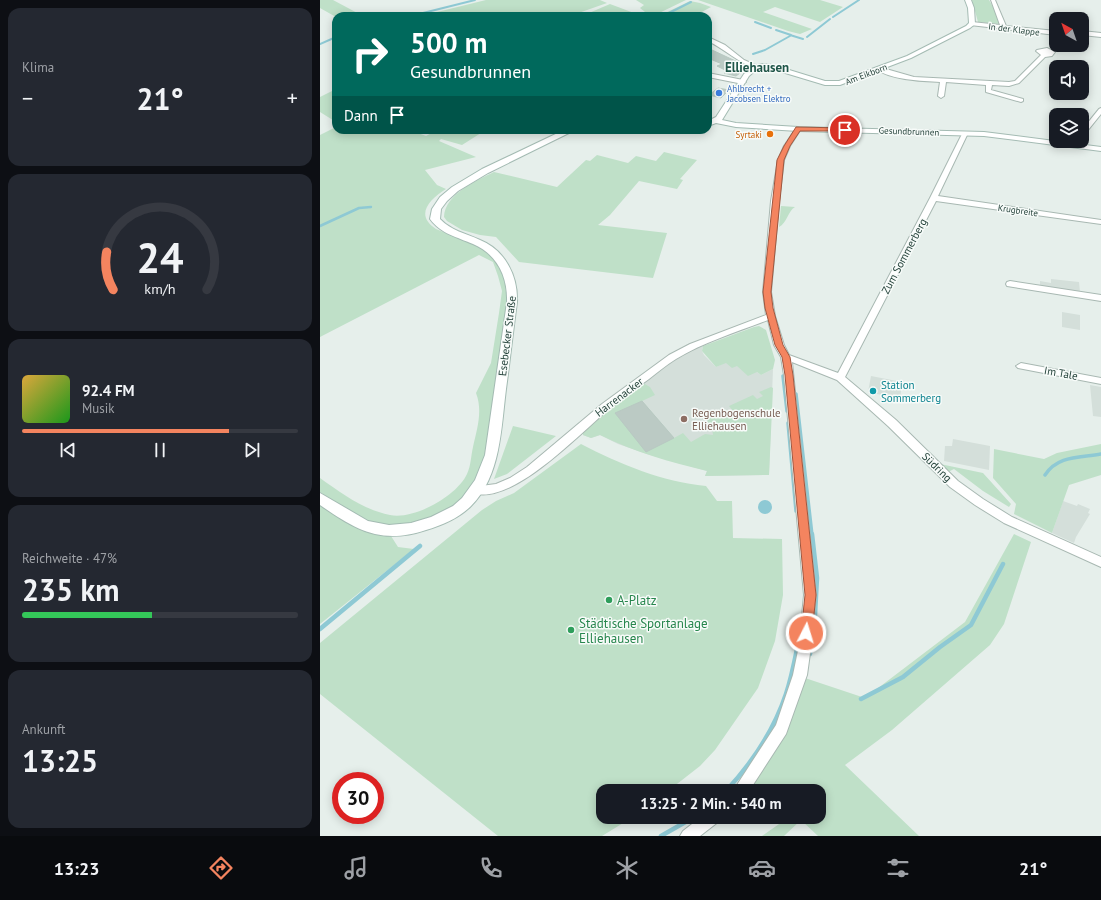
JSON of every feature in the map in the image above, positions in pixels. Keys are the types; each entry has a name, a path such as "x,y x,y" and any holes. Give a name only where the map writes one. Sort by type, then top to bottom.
{"street":[{"path":"968,0 972,24"},
{"path":"993,0 997,7 1003,27"},
{"name":"In der Klappe","path":"972,24 1049,32"},
{"name":"Am Eikborn","path":"757,67 773,67 825,83 842,83 921,51 972,24"},
{"path":"1089,33 1101,34"},
{"path":"712,41 724,46 742,61 757,67"},
{"path":"879,69 904,78 1006,84 1015,83 1044,55"},
{"path":"712,122 716,121 749,72 757,67"},
{"path":"712,76 743,82"},
{"path":"941,96 944,81"},
{"path":"989,84 988,91 1021,100"},
{"path":"1089,125 1101,110"},
{"name":"Gesundbrunnen","path":"716,121 736,125 798,129 965,132 1049,140"},
{"path":"745,784 781,729 800,675 805,646 810,595 789,375 786,357 779,345 771,316 767,292 780,160 798,129"},
{"name":"Zum Sommerberg","path":"840,378 934,198 965,132"},
{"name":"Esebecker Straße","path":"320,498 359,523 378,530 394,531 414,528 436,522 462,507 477,490 486,474 491,455 512,302 512,290 506,268 497,254 482,243 443,227 435,219 435,210 439,203 447,196 475,177 562,134"},
{"name":"Gesundbrunnen","path":"1089,146 1101,149"},
{"name":"Krugbreite","path":"934,198 1101,222"},
{"path":"1010,284 1101,298"},
{"name":"Harrenacker","path":"477,490 498,488 514,481 531,470 605,407 672,357 693,346 771,316"},
{"name":"Südring","path":"786,357 828,372 840,378 892,423 954,484 979,502 1008,520 1101,562"},
{"name":"Im Tale","path":"1022,366 1101,381"},
{"path":"688,836 704,824"}],"shaded area":[{"path":"1051,279 1079,282 1080,292 1040,286 1040,281 1051,283"},
{"path":"1062,312 1080,315 1080,330 1062,327"},
{"name":"Regenbogenschule Elliehausen","path":"703,346 702,351 704,355 716,367 726,362 757,372 761,375 773,369 769,475 705,476 707,471 647,454 618,444 600,435 591,438 583,435 643,383 675,360"},
{"path":"871,376 902,382 900,399 868,392"},
{"path":"1090,385 1101,387 1101,417 1093,416"},
{"path":"953,439 990,446 989,470 944,461 945,446 952,446"},
{"path":"1063,501 1077,506 1078,504 1090,509 1088,513 1090,514 1074,543 1052,533"}],"green space":[{"path":"320,0 333,0 356,12 332,12 332,15 320,8"},
{"path":"486,0 600,0 607,3 581,12 437,12"},
{"path":"636,0 686,0 661,12 645,12 640,8 644,5"},
{"path":"698,0 820,0 843,7 820,22 775,7 763,12 812,29 800,34"},
{"path":"972,0 989,0 996,12 1000,24 978,22"},
{"path":"690,1 711,7 702,12 667,12"},
{"path":"610,4 631,12 591,12"},
{"path":"332,91 332,120 320,112 320,97"},
{"path":"332,129 332,134 421,134 426,136 430,134 479,134 462,145 441,139 439,141 476,157 425,170 437,185 446,189 430,202 425,213 429,224 436,229 487,250 499,265 506,282 508,298 485,458 473,486 458,503 447,511 408,524 392,525 376,523 361,518 320,492 320,478 362,505 380,513 400,516 411,514 434,505 445,498 462,482 469,468 478,427 479,406 476,393 491,363 502,291 493,262 479,255 320,337 320,135"},
{"path":"664,152 697,160 680,179 683,180 677,189 639,181 610,215 598,225 667,233 653,278 519,262 496,237 480,235 462,230 447,221 444,217 446,209 456,195 471,184 494,172 557,187 586,160 590,161 597,155 628,163 636,156 656,161"},
{"path":"781,206 795,207 784,223 779,227"},
{"path":"759,326 766,330 775,360 773,369 761,375 757,372 748,376 737,366 732,368 726,363 716,367 702,351 703,346"},
{"path":"643,383 650,387 655,395 642,401 674,438 683,433 691,442 705,434 713,435 712,428 705,418 723,409 727,414 733,411 729,406 753,395 757,399 763,396 759,392 771,387 773,388 769,475 705,476 707,471 652,456 626,447 600,435 591,438 583,435 583,432 608,410"},
{"path":"513,426 556,436 507,474 494,479"},
{"name":"Städtische Sportanlage Elliehausen","path":"581,444 642,471 673,481 706,486 717,501 732,501 733,538 782,539 783,595 775,641 758,688 715,750 700,766 677,784 596,784 596,824 622,824 602,836 498,836 320,694 320,643 482,510 496,501 514,493"},
{"path":"1101,444 1101,475 1069,485 1052,533 1014,514 1016,504 993,478 994,449 1044,459 1057,453"},
{"path":"940,464 983,473 1011,504 1009,507 983,491 954,469 948,472"},
{"path":"320,505 345,521 362,529 391,536 398,547 414,549 320,624"},
{"path":"1014,534 1031,542 1004,624 990,645 892,730 845,765 919,836 818,836 805,824 826,824 826,784 752,784 805,678 865,698 965,622"},
{"path":"779,824 797,824 784,836 762,836"}],"water":[{"path":"765,500 770,502 772,507 770,512 765,514 760,512 758,507 760,502"}],"building":[{"path":"712,50 748,67 736,76 724,73 727,71 717,66 722,64 712,60"},
{"name":"Ahlbrecht + Jacobsen Elektro","path":"718,88 729,90 721,98 712,96 712,93"},
{"path":"642,401 674,438 646,452 615,413"}],"waterway":[{"path":"427,12 475,0"},
{"path":"833,17 859,0"},
{"path":"671,12 691,2"},
{"path":"807,37 830,19"},
{"path":"755,22 771,28"},
{"path":"776,30 791,35"},
{"path":"790,35 803,39"},
{"path":"753,54 765,50 790,36"},
{"path":"320,44 332,39"},
{"path":"320,226 359,208 371,207"},
{"path":"783,376 787,411"},
{"path":"796,394 812,535"},
{"path":"788,423 796,511"},
{"path":"1045,475 1056,464 1070,458 1101,454"},
{"path":"810,654 815,615 817,578 812,534"},
{"path":"320,629 420,546"},
{"path":"861,699 903,677 940,647 971,625 1003,564"},
{"path":"732,784 753,758 775,721 788,688 797,649"},
{"path":"661,836 682,824"}],"place":[{"name":"Ahlbrecht + Jacobsen Elektro","path":"719,93"},
{"name":"Syrtaki","path":"770,134"},
{"name":"Station Sommerberg","path":"873,391"},
{"name":"Regenbogenschule Elliehausen","path":"684,419"},
{"name":"A-Platz","path":"609,600"},
{"name":"Städtische Sportanlage Elliehausen","path":"571,630"}],"district":[{"name":"Elliehausen","path":"757,67"}],"route":[{"path":"806,633 810,595 789,375 786,357 779,345 769,308 767,292 768,272 780,160 787,146 798,129 845,130"}]}
